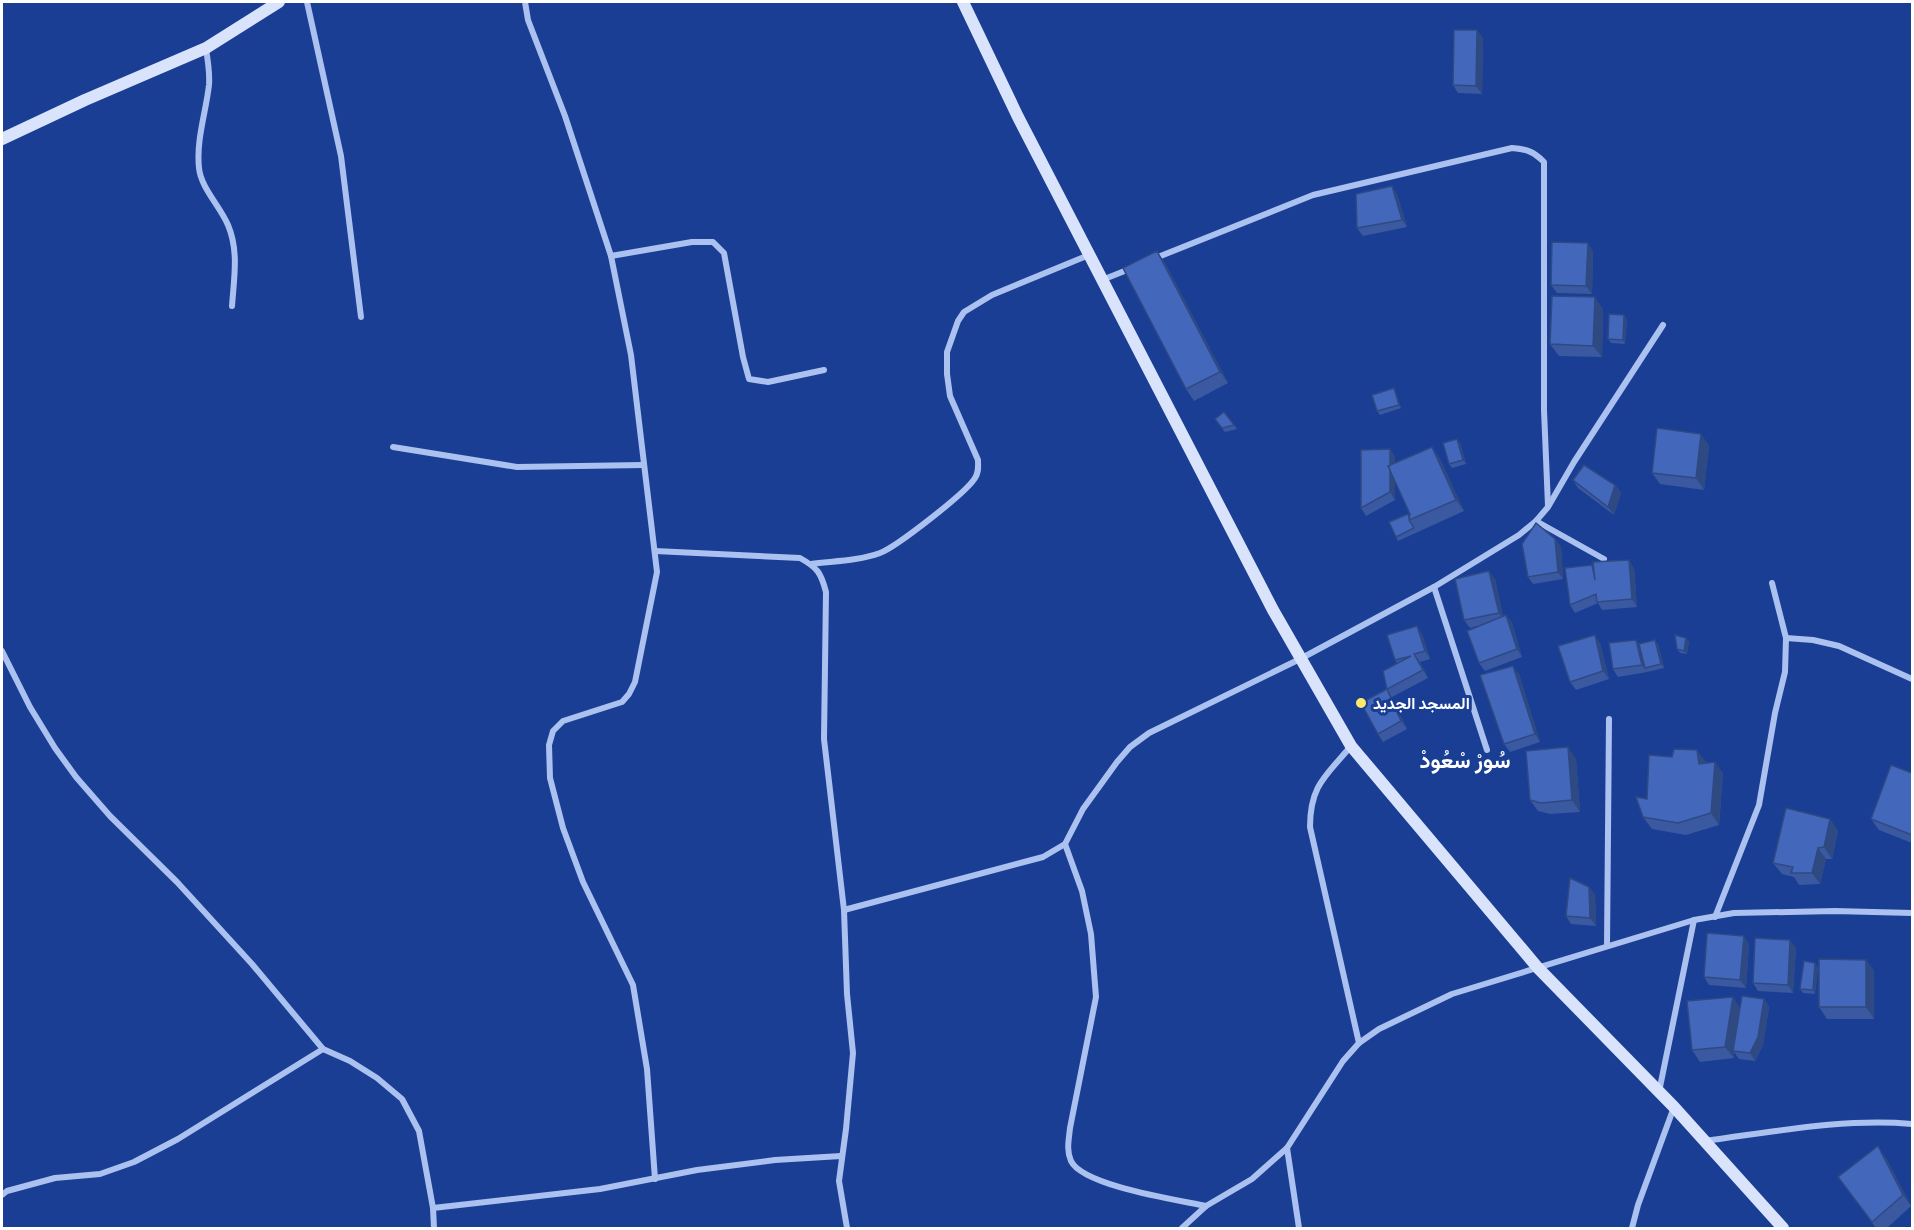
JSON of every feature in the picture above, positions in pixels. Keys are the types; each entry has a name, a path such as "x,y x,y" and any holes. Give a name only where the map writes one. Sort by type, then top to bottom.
{"street":[{"path":"2,139 85,100 206,48 279,2"},
{"path":"307,2 341,156 361,317"},
{"path":"525,2 528,20 565,116 611,256 631,355 655,551 657,572 635,682 629,694 622,702 563,721 553,731 549,745 550,778 563,828 583,882 633,985 646,1069 655,1179"},
{"path":"963,2 1018,117 1102,280 1300,659 1351,746 1538,968 1674,1107 1783,1228"},
{"path":"206,48 209,83 199,151 199,170 203,182 227,223 234,243 236,258 232,306"},
{"path":"1146,262 1313,195 1512,148 1527,149 1536,154 1544,162 1544,410 1548,507"},
{"path":"611,256 692,242 713,242 724,253 743,357 750,379 768,382 824,370"},
{"path":"811,564 862,558 883,552 930,518 974,480 978,470 978,460 950,396 947,374 947,352 958,321 964,312 992,295 1089,255"},
{"path":"1102,280 1135,266"},
{"path":"844,910 1044,857 1065,844 1083,809 1117,762 1130,747 1149,733 1300,659 1434,587 1519,535 1548,507 1574,462 1663,325"},
{"path":"393,447 517,467 643,465"},
{"path":"1536,521 1604,559"},
{"path":"655,551 800,558 822,574 826,592 824,739 844,910 847,994 853,1053 846,1129 838,1181 847,1228"},
{"path":"1715,917 1759,805 1775,713 1785,672 1786,638 1772,583"},
{"path":"1434,587 1487,750"},
{"path":"1786,638 1813,640 1839,646 1912,679"},
{"path":"2,651 30,707 55,748 76,777 110,816 177,882 252,964 323,1049 350,1061 377,1078 402,1099 419,1131 433,1208 434,1228"},
{"path":"1607,946 1609,719"},
{"path":"1351,746 1316,788 1310,806 1310,827 1359,1043"},
{"path":"1065,844 1082,891 1092,934 1096,997 1070,1128 1068,1150 1072,1163 1083,1173 1112,1186 1206,1206"},
{"path":"1182,1228 1206,1206 1252,1179 1287,1148 1343,1061 1359,1043 1379,1029 1452,994 1694,920 1734,913 1912,913"},
{"path":"1659,1092 1694,920"},
{"path":"2,1195 7,1191 56,1178 100,1174 134,1162 178,1139 323,1049"},
{"path":"1632,1228 1638,1205 1674,1107"},
{"path":"1704,1141 1848,1123 1912,1124"},
{"path":"1287,1148 1299,1228"},
{"path":"433,1208 600,1190 697,1170 775,1160 841,1156"}],"building":[{"path":"1454,30 1477,30 1476,86 1453,85"},
{"path":"1392,186 1402,220 1357,228 1356,194"},
{"path":"1552,242 1588,243 1586,286 1551,285"},
{"path":"1157,251 1220,372 1186,389 1123,268"},
{"path":"1552,296 1595,297 1593,346 1550,344"},
{"path":"1609,314 1624,315 1623,340 1608,339"},
{"path":"1394,388 1399,405 1377,411 1372,395"},
{"path":"1224,412 1234,425 1222,428 1215,419"},
{"path":"1657,428 1701,434 1696,478 1652,473"},
{"path":"1457,439 1463,460 1449,464 1443,443"},
{"path":"1432,447 1456,500 1409,520 1410,514 1388,466"},
{"path":"1390,449 1390,466 1388,466 1390,492 1361,508 1361,450"},
{"path":"1584,465 1615,485 1608,507 1573,480"},
{"path":"1408,514 1414,528 1396,537 1389,522"},
{"path":"1536,523 1555,539 1558,572 1528,577 1522,544"},
{"path":"1629,560 1632,599 1597,602 1596,594 1570,605 1565,568 1592,565 1595,580 1593,562"},
{"path":"1489,571 1499,613 1464,620 1455,579"},
{"path":"1506,615 1517,649 1479,663 1467,631"},
{"path":"1417,626 1425,651 1414,654 1423,670 1387,689 1383,671 1411,656 1395,660 1387,635"},
{"path":"1595,635 1603,671 1570,682 1558,646"},
{"path":"1675,635 1686,638 1684,651 1677,649"},
{"path":"1636,640 1642,665 1613,669 1609,643"},
{"path":"1655,640 1661,664 1645,668 1639,644"},
{"path":"1513,666 1535,734 1504,744 1480,675"},
{"path":"1387,689 1401,721 1378,734 1361,703"},
{"path":"1568,747 1572,800 1541,803 1530,800 1526,751"},
{"path":"1674,749 1697,750 1699,764 1715,762 1711,813 1678,823 1643,817 1636,797 1647,799 1649,755 1672,757"},
{"path":"1891,765 1912,773 1912,835 1871,819"},
{"path":"1786,808 1830,819 1824,847 1818,848 1812,873 1791,873 1793,867 1773,863"},
{"path":"1570,878 1589,887 1590,918 1566,916"},
{"path":"1707,933 1744,936 1740,980 1704,977"},
{"path":"1755,938 1790,940 1788,985 1753,983"},
{"path":"1819,959 1866,960 1866,1007 1819,1007"},
{"path":"1804,961 1815,963 1813,990 1800,989"},
{"path":"1742,996 1764,999 1758,1037 1750,1053 1733,1051"},
{"path":"1733,997 1725,1047 1692,1050 1687,1001"},
{"path":"1878,1146 1903,1195 1872,1222 1838,1177"}],"place":[{"name":"المسجد الجديد","path":"1361,703"}],"district":[{"name":"سُورْ سْعُودْ","path":"1465,760"}]}
